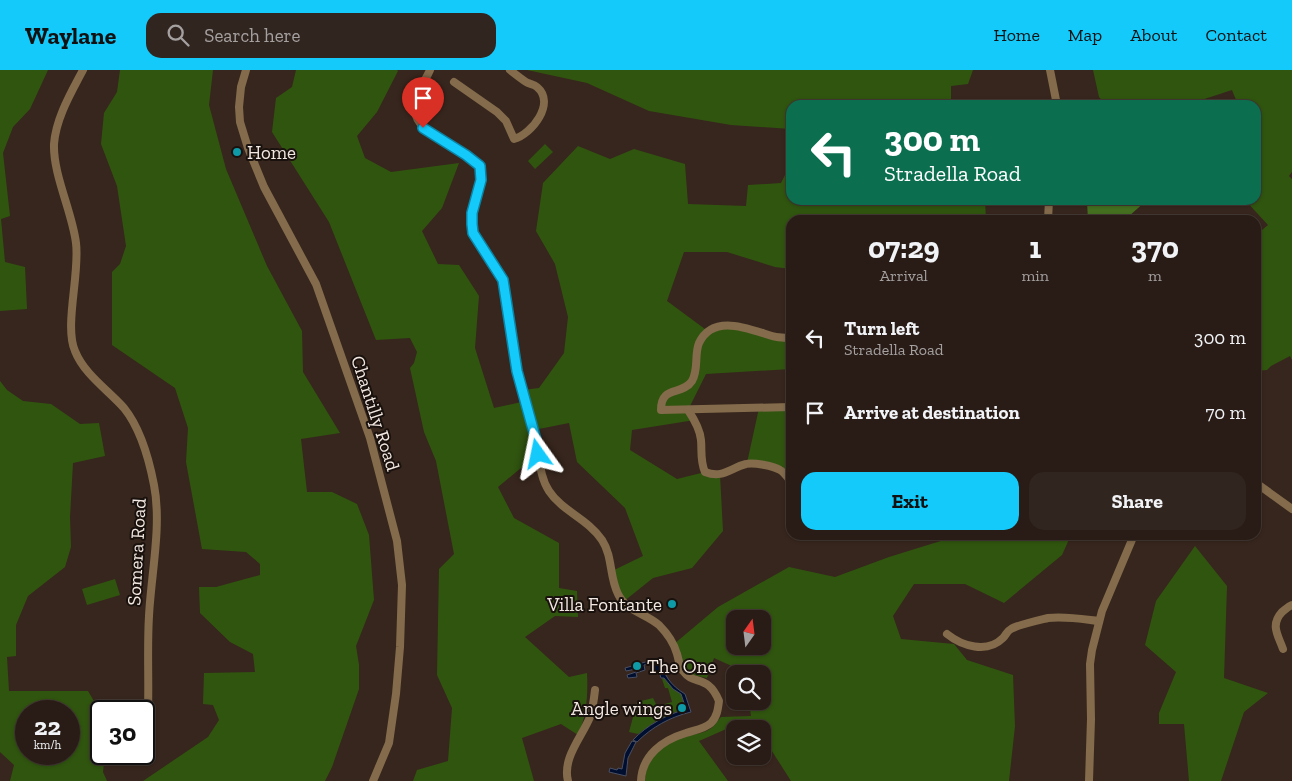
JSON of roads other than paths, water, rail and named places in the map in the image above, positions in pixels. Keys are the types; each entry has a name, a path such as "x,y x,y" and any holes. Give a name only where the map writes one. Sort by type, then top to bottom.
{"street":[{"name":"Somera Road","path":"82,70 58,124 54,142 55,159 76,243 76,274 70,334 74,350 82,365 125,410 138,432 148,459 154,484 157,515 149,618 148,700"},
{"name":"Chantilly Road","path":"246,70 241,86 239,106 240,122 248,148 264,186 316,284 370,438 397,541 402,584 396,694 389,743 373,781"},
{"path":"430,70 417,98 415,114 423,128 480,166 481,180 472,218 473,233 503,280 517,371 536,440 544,483 555,499 589,526 601,539 611,561 617,593 623,602 631,610 658,624 674,644 684,673 693,679 705,682 712,688 719,701 716,717 710,724 660,745 645,760 641,781"},
{"path":"454,82 497,112 506,122 514,139 522,137 538,121 544,108 543,98 537,87 526,82 510,70"},
{"path":"1050,70 1056,100"},
{"path":"786,338 776,337 738,326 723,324 715,327 704,335 699,344 695,371 690,383 664,396 661,402 661,410 786,407"},
{"path":"688,410 695,420 701,438 701,456 705,472 712,475 720,475 747,463 781,470 786,476"},
{"path":"1261,487 1292,509"},
{"path":"1089,781 1090,664 1098,621 1132,540"},
{"path":"1283,649 1275,626 1277,618 1287,607 1292,605"},
{"path":"946,634 957,642 977,647 994,643 1003,638 1009,629 1047,618 1061,617 1098,621"},
{"path":"568,781 567,766 590,715 595,690"}],"water":[{"path":"659,658 668,679 685,694 691,712 662,723 637,742 633,740 651,725 664,717 686,709 681,694 673,689 664,678 661,678 659,672 654,673 651,663 644,665 645,670 636,673 637,677 628,678 627,675 636,672 636,669 626,671 625,668"},
{"path":"632,741 636,742 628,758 626,776 609,772 610,768 622,769 625,753"}],"place":[{"name":"Home","path":"237,152"},
{"name":"Villa Fontante","path":"672,604"},
{"name":"The One","path":"637,666"},
{"name":"Angle wings","path":"682,708"}]}
